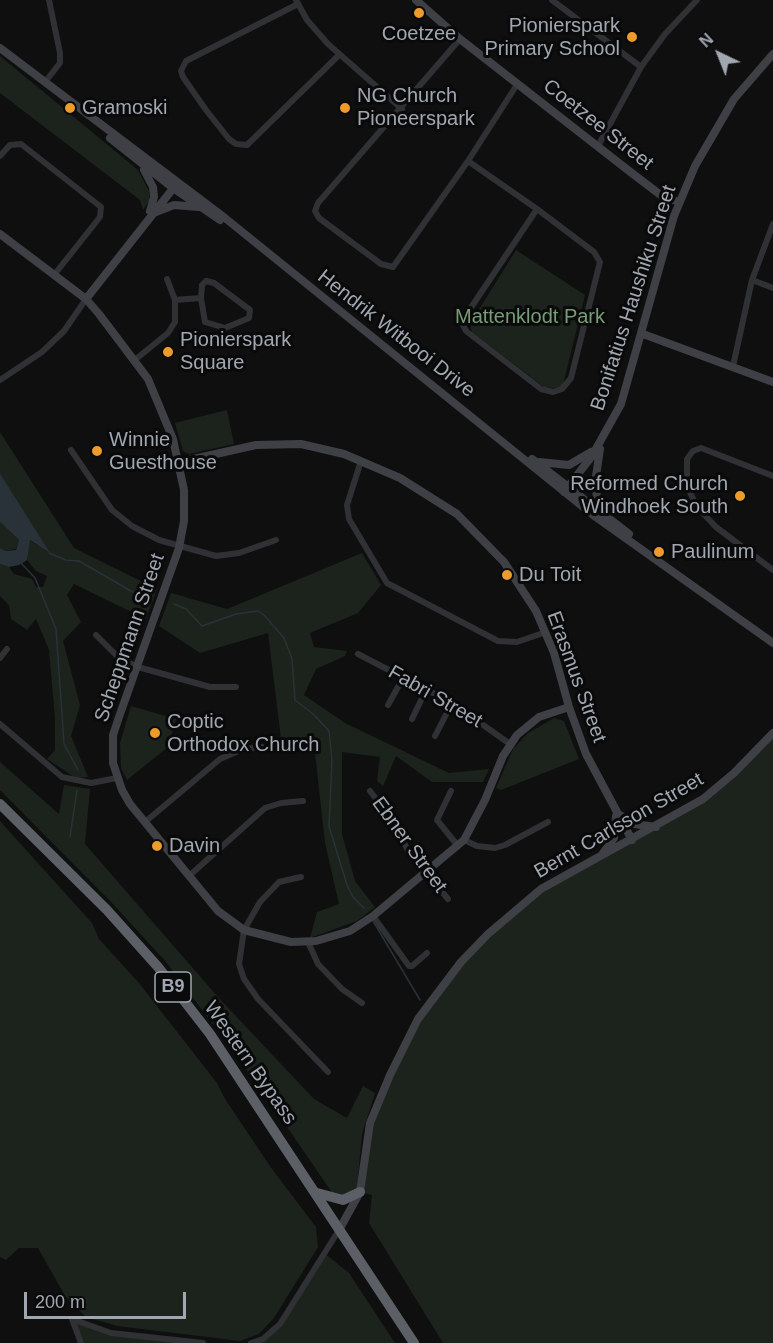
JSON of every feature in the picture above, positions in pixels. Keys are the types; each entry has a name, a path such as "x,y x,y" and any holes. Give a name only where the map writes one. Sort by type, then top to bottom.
{"highway":[{"name":"Western Bypass","path":"0,804 107,910 158,966 210,1034 414,1343"},
{"path":"317,1193 343,1200 360,1192"}],"street":[{"path":"45,82 60,63 60,52 49,0"},
{"name":"Coetzee Street","path":"416,0 460,39 662,196 679,202"},
{"path":"552,0 640,67"},
{"path":"598,146 640,67 665,34 697,0"},
{"path":"339,56 247,145 236,144 212,117 183,77 181,70 186,61 297,2 307,20 339,56 402,108"},
{"path":"460,39 318,203 315,211 319,218 381,264 393,267 468,161 518,83"},
{"name":"Hendrik Witbooi Drive","path":"0,48 68,99 198,207 248,238"},
{"name":"Bonifatius Haushiku Street","path":"566,490 602,440 621,404 643,334 674,216 687,185 722,118 753,76 773,54"},
{"name":"Hendrik Witbooi Drive","path":"68,99 138,162 248,238 566,490 748,627 773,643"},
{"path":"0,156 10,145 21,144 101,207 100,217 54,275"},
{"path":"468,161 537,209 594,252 600,262 571,378 562,389 553,392 541,389 466,331 463,325 464,318 537,209"},
{"path":"138,162 153,187 153,204 148,217"},
{"path":"662,196 673,195 687,185"},
{"path":"0,380 42,352 64,331 148,217 175,186"},
{"path":"662,196 670,204 674,216"},
{"path":"148,217 166,206 198,207"},
{"path":"733,366 752,280 773,224"},
{"name":"Scheppmann Street","path":"0,234 86,299 136,359 163,410 180,462 184,506 179,548 113,735 112,747 117,778 130,804 218,912 244,930 273,939 308,942 350,931 373,916 461,843 485,800 510,744 532,721 569,707"},
{"path":"136,359 150,350 174,326 175,300 167,279"},
{"path":"752,280 773,288"},
{"path":"211,281 250,310 251,316 227,327 220,327 203,320 201,298 202,285 211,281"},
{"path":"175,300 201,298"},
{"path":"643,334 773,382"},
{"path":"536,461 560,465 576,463 602,440"},
{"path":"602,440 595,483 597,496 606,515"},
{"name":"Erasmus Street","path":"180,462 249,446 279,443 322,448 361,461 414,484 463,519 491,546 516,579 546,632 586,754 632,840"},
{"path":"773,476 701,448 693,451 687,459 687,485 696,506 716,527 773,570"},
{"path":"71,450 112,510 142,532 179,548 205,555 226,556 276,540"},
{"name":"Hendrik Witbooi Drive","path":"523,456 536,461 566,490 606,515 639,545"},
{"path":"361,461 347,505 348,519 387,583 504,643 517,642 546,632"},
{"name":"Hendrik Witbooi Drive","path":"748,627 773,650"},
{"path":"96,635 119,658 138,667 210,687 236,687"},
{"path":"0,658 7,649"},
{"name":"Fabri Street","path":"358,654 452,703 510,744"},
{"path":"388,705 403,678"},
{"path":"412,719 426,690"},
{"path":"435,736 452,703"},
{"path":"0,724 62,777 91,783 117,778"},
{"name":"Bernt Carlsson Street","path":"339,1230 360,1192 374,1110 418,1019 438,990 488,934 518,907 566,873 656,827 721,785 773,733"},
{"path":"145,822 220,759 243,749 262,747"},
{"name":"Ebner Street","path":"370,791 395,823 405,845 448,899"},
{"path":"451,791 437,820 461,843 495,848 506,845 548,822"},
{"path":"189,876 266,808 280,802 303,801"},
{"path":"616,812 634,824 656,827"},
{"path":"600,856 614,838 617,824 616,812"},
{"path":"301,877 289,878 275,885 260,902 244,930 239,964 250,989 328,1072"},
{"path":"373,916 409,966 427,953"},
{"path":"308,942 318,964 342,988 362,1003"},
{"path":"251,1343 263,1340 280,1324 339,1230"},
{"path":"81,1343 72,1319 111,1333 203,1343"}],"green space":[{"path":"0,56 138,170 149,191 149,201 143,210 140,200 0,93"},
{"name":"Mattenklodt Park","path":"516,250 585,295 562,389 544,387 472,332 470,324"},
{"path":"227,410 234,444 189,454 183,451 175,423"},
{"path":"0,432 74,548 157,589 146,619 74,584 67,595 81,622 63,641 80,705 71,736 88,777 76,778 47,759 55,750 55,718 49,650 36,619 27,630 11,619 9,605 0,596 0,564 9,567 14,574 32,579 36,587 43,587 47,576 36,571 27,560 29,540 49,552 0,474"},
{"path":"0,522 19,540 16,549 6,551 0,548"},
{"path":"362,553 381,585 358,613 310,633 314,647 347,651 345,656 316,669 304,695 345,723 449,773 489,769 483,782 432,782 396,756 383,786 377,781 380,757 342,752 342,834 355,881 375,907 357,921 310,938 317,912 339,904 325,843 314,744 282,747 268,633 200,653 159,626 171,593 227,609"},
{"path":"131,706 176,719 168,747 127,780 121,768 120,743"},
{"path":"554,718 564,721 579,759 501,790 496,788 513,749 528,733"},
{"path":"773,733 773,1343 443,1343 369,1223 372,1195 360,1192 374,1110 438,990 518,907 703,799"},
{"path":"0,762 59,814 64,785 90,789 85,844 218,997 314,1099 347,1118 363,1086 375,1093 362,1134 357,1188 346,1196 333,1194 261,1089 167,963 111,902 0,790"},
{"path":"0,821 92,923 99,939 139,983 217,1083 225,1099 272,1169 316,1227 318,1247 274,1318 259,1334 240,1341 117,1326 86,1317 65,1296 38,1248 19,1248 6,1260 0,1257"},
{"path":"324,1253 349,1273 395,1343 251,1343 280,1324"},
{"path":"72,1319 98,1329 203,1343 81,1343"}],"shaded area":[{"path":"0,474 50,553 30,540 27,560 9,567 0,564 0,548 6,551 16,550 19,540 0,522"}],"waterway":[{"path":"49,553 66,560 79,561 150,602"},
{"path":"21,563 35,578 56,629 64,744 78,770"},
{"path":"174,604 186,609 202,626 236,614 258,611 284,638 292,659 295,700 329,731 332,760 329,826 347,885 353,897 364,908"},
{"path":"70,837 77,790"},
{"path":"373,921 420,1000"}],"place":[{"name":"Coetzee","path":"419,13"},
{"name":"Pionierspark Primary School","path":"632,37"},
{"name":"Gramoski","path":"70,108"},
{"name":"NG Church Pioneerspark","path":"345,108"},
{"name":"Pionierspark Square","path":"168,352"},
{"name":"Winnie Guesthouse","path":"97,451"},
{"name":"Reformed Church Windhoek South","path":"740,496"},
{"name":"Paulinum","path":"659,552"},
{"name":"Du Toit","path":"507,575"},
{"name":"Coptic Orthodox Church","path":"155,733"},
{"name":"Davin","path":"157,846"}]}
